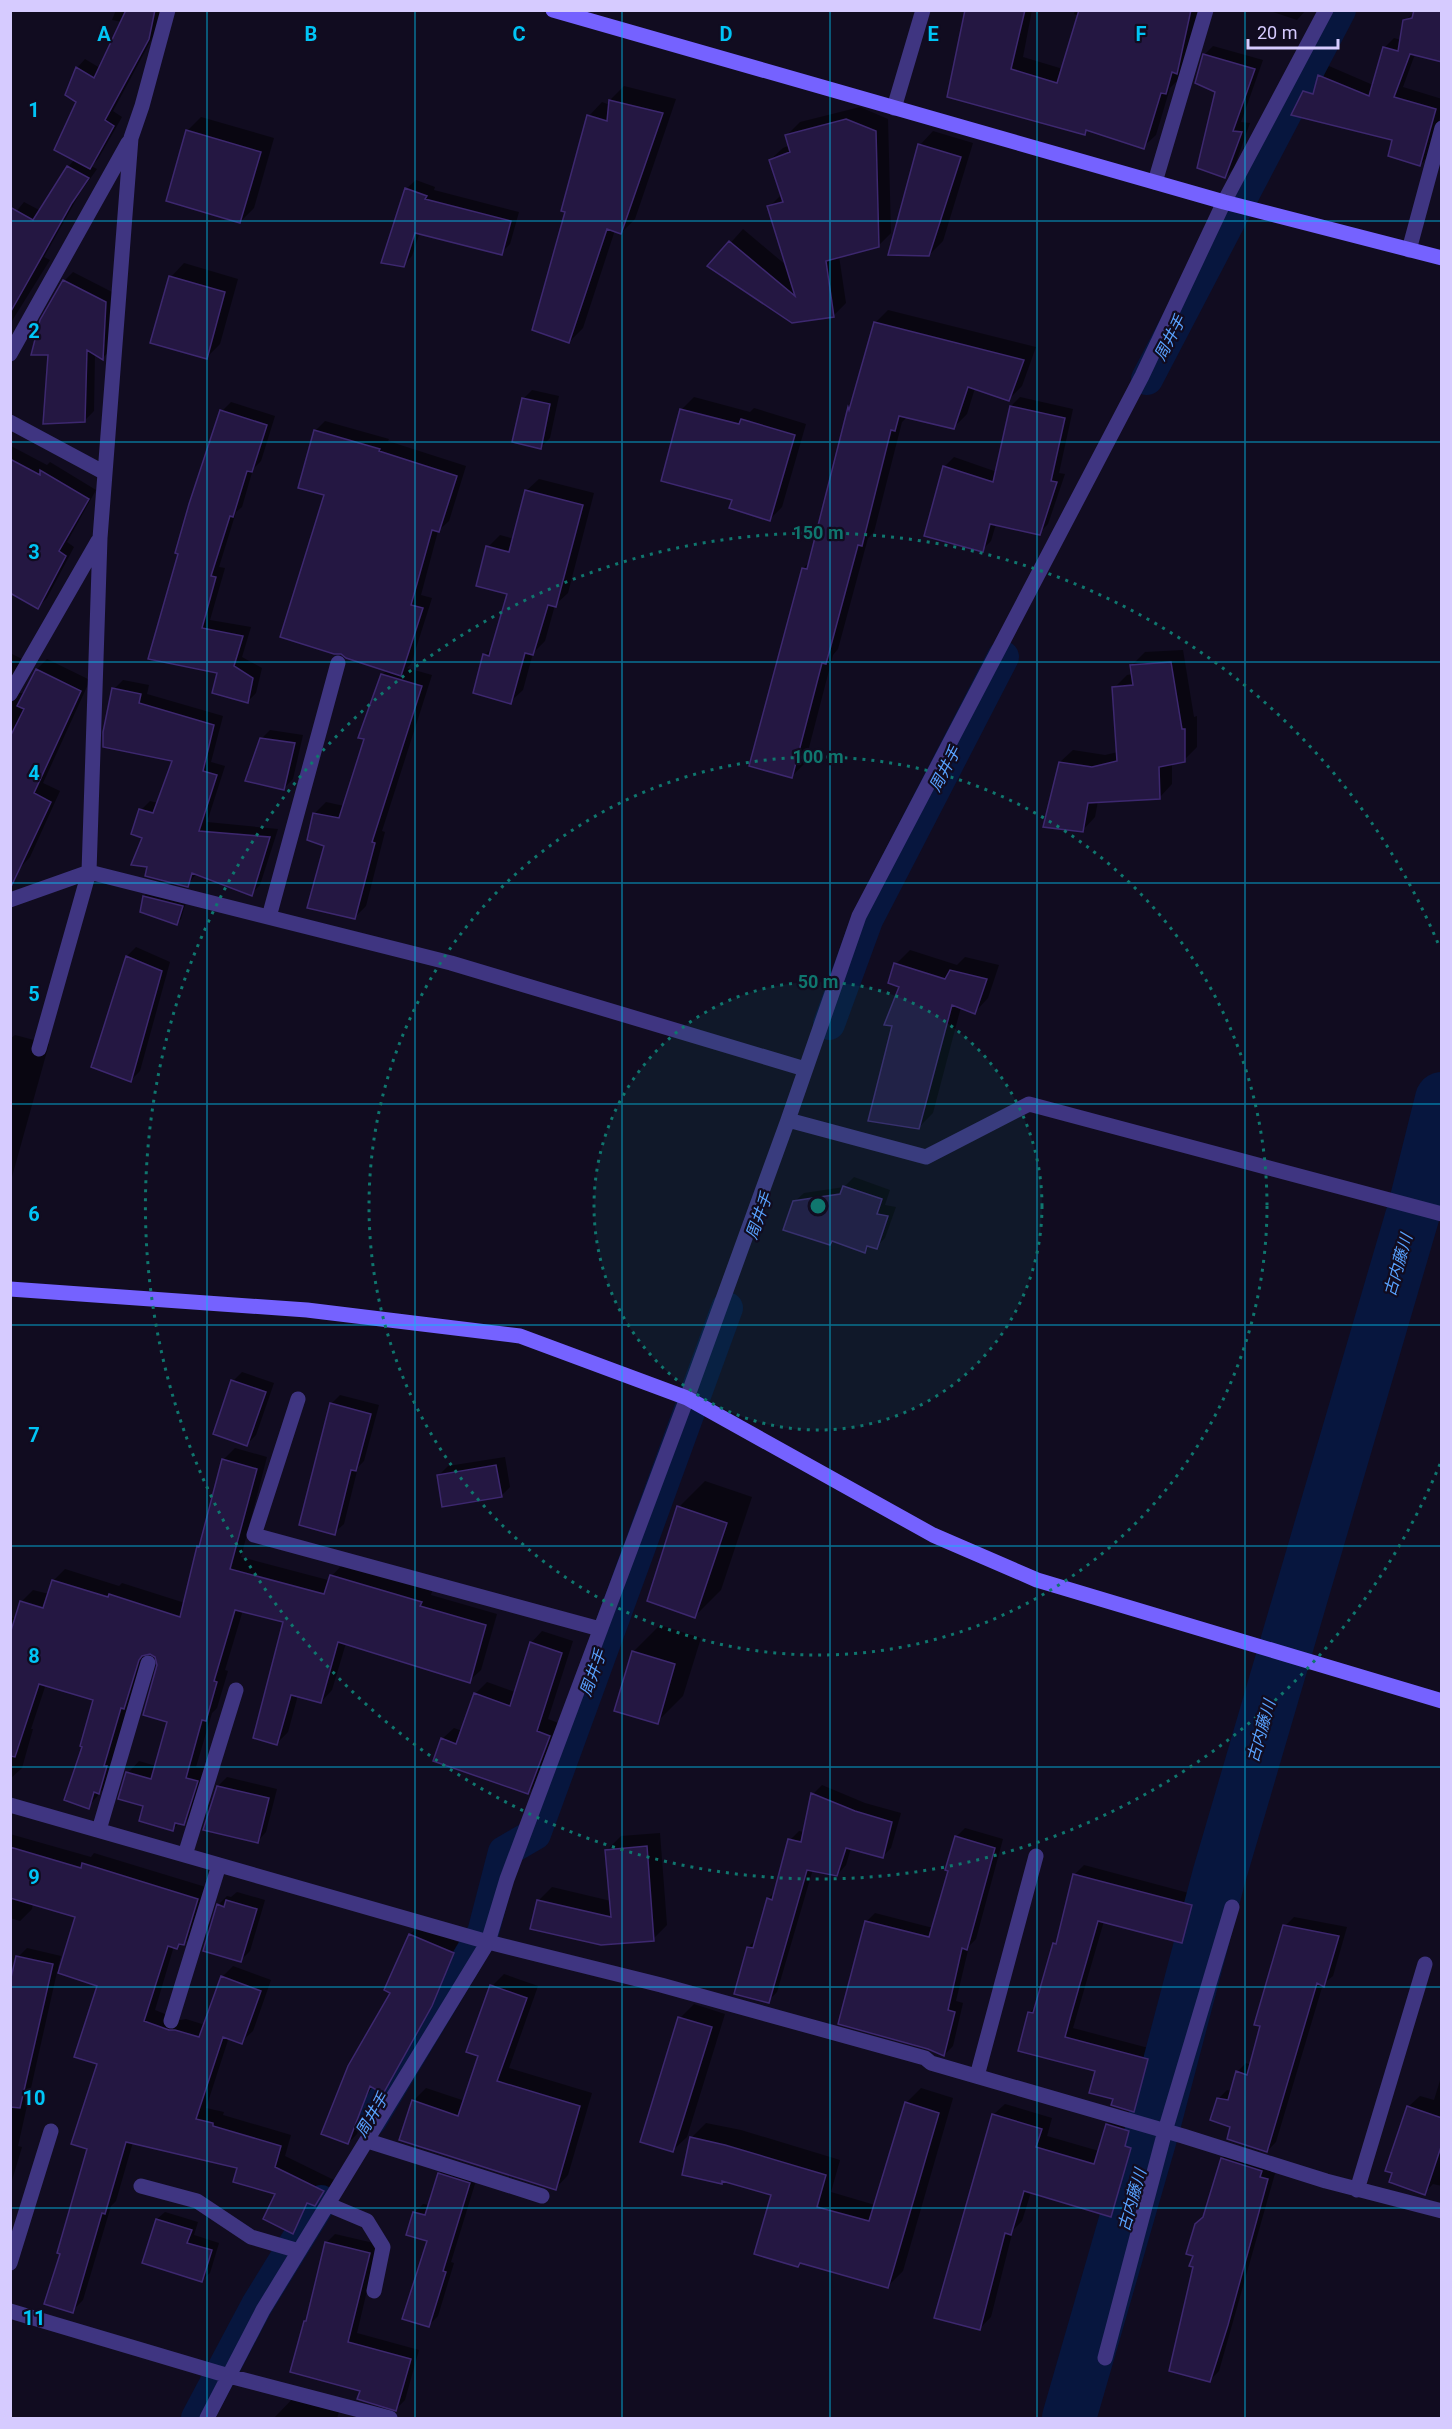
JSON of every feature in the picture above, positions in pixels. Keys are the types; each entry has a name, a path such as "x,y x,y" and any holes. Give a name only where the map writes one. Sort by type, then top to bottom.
{"street":[{"path":"10,354 131,138 168,10"},
{"path":"553,10 1224,202 1442,258"},
{"path":"894,108 923,10"},
{"path":"1155,182 1206,10"},
{"path":"207,2418 263,2310 488,1942 507,1879 687,1398 859,916 1142,376 1224,202 1326,10"},
{"path":"1409,250 1442,128"},
{"path":"39,1049 88,872 100,538 131,138"},
{"path":"10,422 105,472"},
{"path":"10,693 100,538"},
{"path":"269,917 338,663"},
{"path":"10,900 88,872 451,963 805,1069"},
{"path":"788,1120 926,1157 1029,1104 1442,1214"},
{"path":"10,1289 307,1310 520,1336 687,1398 933,1534 1037,1580 1442,1701"},
{"path":"298,1399 254,1535 600,1629"},
{"path":"99,1830 148,1663"},
{"path":"185,1855 236,1690"},
{"path":"10,1805 488,1942 684,1991 925,2058 931,2063 1357,2190 1442,2211"},
{"path":"977,2076 1036,1856"},
{"path":"171,2021 219,1865"},
{"path":"1105,2358 1165,2131 1232,1907"},
{"path":"1357,2190 1425,1964"},
{"path":"10,2263 51,2131"},
{"path":"368,2141 542,2196"},
{"path":"141,2186 197,2202 251,2237 299,2251"},
{"path":"329,2205 367,2221 383,2247 374,2291"},
{"path":"10,2311 229,2376 390,2418"}],"building":[{"path":"126,10 155,10 149,39 105,120 114,126 90,169 54,150 76,102 65,95 76,67 94,78"},
{"path":"965,10 1025,10 1011,69 1057,83 1079,10 1191,10 1177,74 1172,72 1166,94 1161,93 1144,149 1086,130 1085,135 947,97"},
{"path":"1414,10 1442,10 1442,62 1410,54 1394,97 1436,109 1420,166 1388,156 1392,140 1291,115 1303,91 1313,94 1318,75 1369,96 1383,47 1398,51 1403,20 1412,18"},
{"path":"1203,54 1255,69 1233,131 1242,132 1225,178 1197,168 1215,92 1195,83"},
{"path":"609,100 663,113 621,234 607,229 569,343 532,330 565,212 561,211 587,115 607,121"},
{"path":"846,119 876,131 879,247 826,261 834,317 792,323 707,266 729,241 795,296 767,206 783,202 769,160 790,152 785,135"},
{"path":"186,130 261,152 240,223 166,201"},
{"path":"918,144 961,157 929,256 888,255"},
{"path":"67,166 89,178 72,203 10,313 10,207 33,220"},
{"path":"405,188 427,196 425,199 511,221 502,255 415,233 404,267 381,263"},
{"path":"169,276 225,292 207,359 150,343"},
{"path":"63,280 106,302 103,360 87,350 85,422 43,424 48,355 31,355 40,320"},
{"path":"874,322 1024,360 1009,401 968,387 954,429 899,416 895,431 891,430 862,546 858,545 826,664 822,663 792,778 749,766 802,568 807,569 848,407 849,410"},
{"path":"522,398 550,404 541,449 512,442"},
{"path":"1010,406 1065,418 1051,481 1057,482 1040,535 990,524 983,552 924,536 943,466 993,482"},
{"path":"680,409 739,424 741,419 795,435 770,521 729,508 732,500 661,481"},
{"path":"220,410 267,425 252,472 247,471 233,517 230,516 211,576 216,577 202,628 243,636 234,666 253,678 248,703 212,693 217,673 148,659 178,554 175,553 189,504"},
{"path":"314,430 380,449 379,451 457,476 439,532 432,530 411,605 423,608 401,676 346,658 341,654 334,654 280,637 324,495 298,488"},
{"path":"10,459 40,475 40,470 89,499 59,551 66,556 38,609 10,593"},
{"path":"525,490 583,505 556,607 548,605 533,655 525,653 511,704 473,693 483,654 489,656 507,594 476,586 486,546 509,552"},
{"path":"1171,662 1182,729 1185,729 1185,762 1159,767 1160,799 1088,803 1083,832 1043,827 1059,762 1092,767 1117,761 1112,687 1133,685 1130,665"},
{"path":"36,669 81,691 34,793 51,802 10,889 10,737 24,709 17,706"},
{"path":"381,674 422,686 372,842 375,843 355,919 307,908 324,846 307,840 313,813 339,818 364,739 358,738"},
{"path":"112,688 141,694 139,703 214,725 203,771 217,775 199,831 270,837 252,896 192,873 188,887 145,876 147,867 131,865 142,838 131,834 139,809 153,813 172,761 103,747 103,732"},
{"path":"260,738 295,743 284,790 245,781"},
{"path":"143,896 183,906 177,925 140,912"},
{"path":"126,956 162,971 131,1082 91,1067"},
{"path":"894,963 945,979 950,970 987,979 975,1014 952,1005 919,1129 868,1121 892,1026 884,1025 899,987 888,983"},
{"path":"843,1186 882,1199 877,1214 888,1216 877,1249 867,1246 865,1253 832,1241 830,1245 783,1230 793,1201 840,1194"},
{"path":"231,1380 266,1392 247,1446 213,1434"},
{"path":"330,1403 371,1414 356,1471 351,1470 335,1535 299,1525"},
{"path":"222,1459 257,1469 230,1569 324,1594 330,1575 422,1602 420,1606 486,1625 470,1683 338,1642 321,1703 291,1695 277,1745 253,1738 283,1622 235,1610 214,1681 217,1682 206,1721 202,1720 186,1778 198,1781 184,1825 175,1823 173,1831 139,1821 143,1806 118,1799 126,1772 151,1779 167,1722 143,1715 157,1665 155,1657 150,1654 142,1656 139,1660 124,1709 121,1708 104,1766 107,1766 99,1794 94,1792 89,1809 64,1800 82,1747 80,1746 93,1700 39,1684 15,1757 10,1756 10,1634 20,1601 43,1608 52,1580 108,1597 109,1594 180,1617 197,1546 199,1547"},
{"path":"496,1465 502,1497 442,1507 437,1475"},
{"path":"677,1506 727,1523 695,1618 647,1601"},
{"path":"530,1642 562,1653 537,1731 550,1736 528,1794 433,1761 441,1738 456,1744 474,1693 510,1706"},
{"path":"632,1651 675,1664 658,1724 614,1711"},
{"path":"217,1786 269,1798 258,1843 203,1830"},
{"path":"811,1793 855,1811 892,1822 883,1858 846,1848 837,1876 807,1870 769,2003 734,1994 747,1947 753,1948 767,1898 772,1900 788,1839 801,1842"},
{"path":"955,1836 995,1848 967,1950 962,1948 948,2010 955,2012 944,2056 928,2049 838,2024 865,1921 929,1937 948,1871 945,1870"},
{"path":"647,1846 654,1941 601,1945 530,1929 537,1900 611,1917 605,1850"},
{"path":"10,1847 81,1868 82,1863 198,1899 184,1945 179,1944 177,1949 168,1946 144,2021 199,2037 221,1976 261,1991 242,2044 223,2037 196,2119 281,2146 275,2167 324,2191 315,2206 307,2203 293,2234 263,2219 275,2194 233,2182 237,2168 126,2142 105,2214 102,2213 73,2313 44,2304 60,2254 57,2253 87,2149 71,2144 97,2064 74,2057 97,1986 58,1973 75,1917 10,1898"},
{"path":"1073,1874 1192,1905 1182,1943 1098,1921 1071,2015 1065,2037 1148,2059 1134,2112 1111,2105 1113,2099 1089,2093 1095,2071 1018,2051 1028,2012 1033,2013 1053,1943 1056,1944"},
{"path":"226,1900 257,1909 241,1962 203,1951 217,1904 224,1907"},
{"path":"1283,1925 1339,1936 1324,1987 1317,1983 1267,2152 1227,2139 1230,2127 1210,2120 1217,2098 1228,2100 1236,2071 1247,2075 1260,2026 1254,2025"},
{"path":"409,1934 454,1953 432,2006 383,2094 370,2086 348,2144 321,2134 348,2066 390,1993 384,1990"},
{"path":"16,1956 53,1964 20,2108 10,2107 10,1982"},
{"path":"490,1985 527,1998 497,2081 580,2106 556,2190 399,2140 412,2100 458,2116 478,2056 466,2052"},
{"path":"678,2017 712,2027 673,2152 640,2142"},
{"path":"905,2102 939,2113 888,2288 800,2263 798,2267 754,2254 771,2195 722,2181 722,2184 682,2175 690,2137 725,2145 826,2175 817,2207 869,2221"},
{"path":"1407,2106 1442,2118 1442,2144 1425,2195 1389,2182 1392,2173 1385,2171"},
{"path":"992,2114 1042,2129 1036,2147 1094,2164 1106,2124 1129,2131 1125,2146 1131,2148 1111,2217 1024,2191 1011,2235 1005,2233 980,2330 934,2318"},
{"path":"1221,2158 1262,2171 1260,2177 1268,2179 1210,2382 1169,2371 1193,2267 1189,2266 1193,2256 1186,2254 1195,2224 1203,2217"},
{"path":"438,2173 470,2183 443,2271 446,2272 429,2327 402,2319 427,2241 406,2235 413,2212 425,2215"},
{"path":"156,2219 192,2230 187,2243 212,2250 202,2282 142,2263"},
{"path":"325,2242 370,2253 348,2342 411,2359 396,2411 357,2399 360,2391 290,2372 304,2321 306,2321"}],"waterway":[{"name":"周井手","path":"1147,379 1340,10"},
{"name":"周井手","path":"829,1024 867,920 1003,657"},
{"name":"古内藤川","path":"1069,2418 1153,2127 1219,1876 1415,1207 1442,1099"},
{"name":"周井手","path":"371,2120 483,1933 504,1852 535,1834 727,1308"},
{"name":"周井手","path":"197,2418 257,2305 321,2201"}]}
